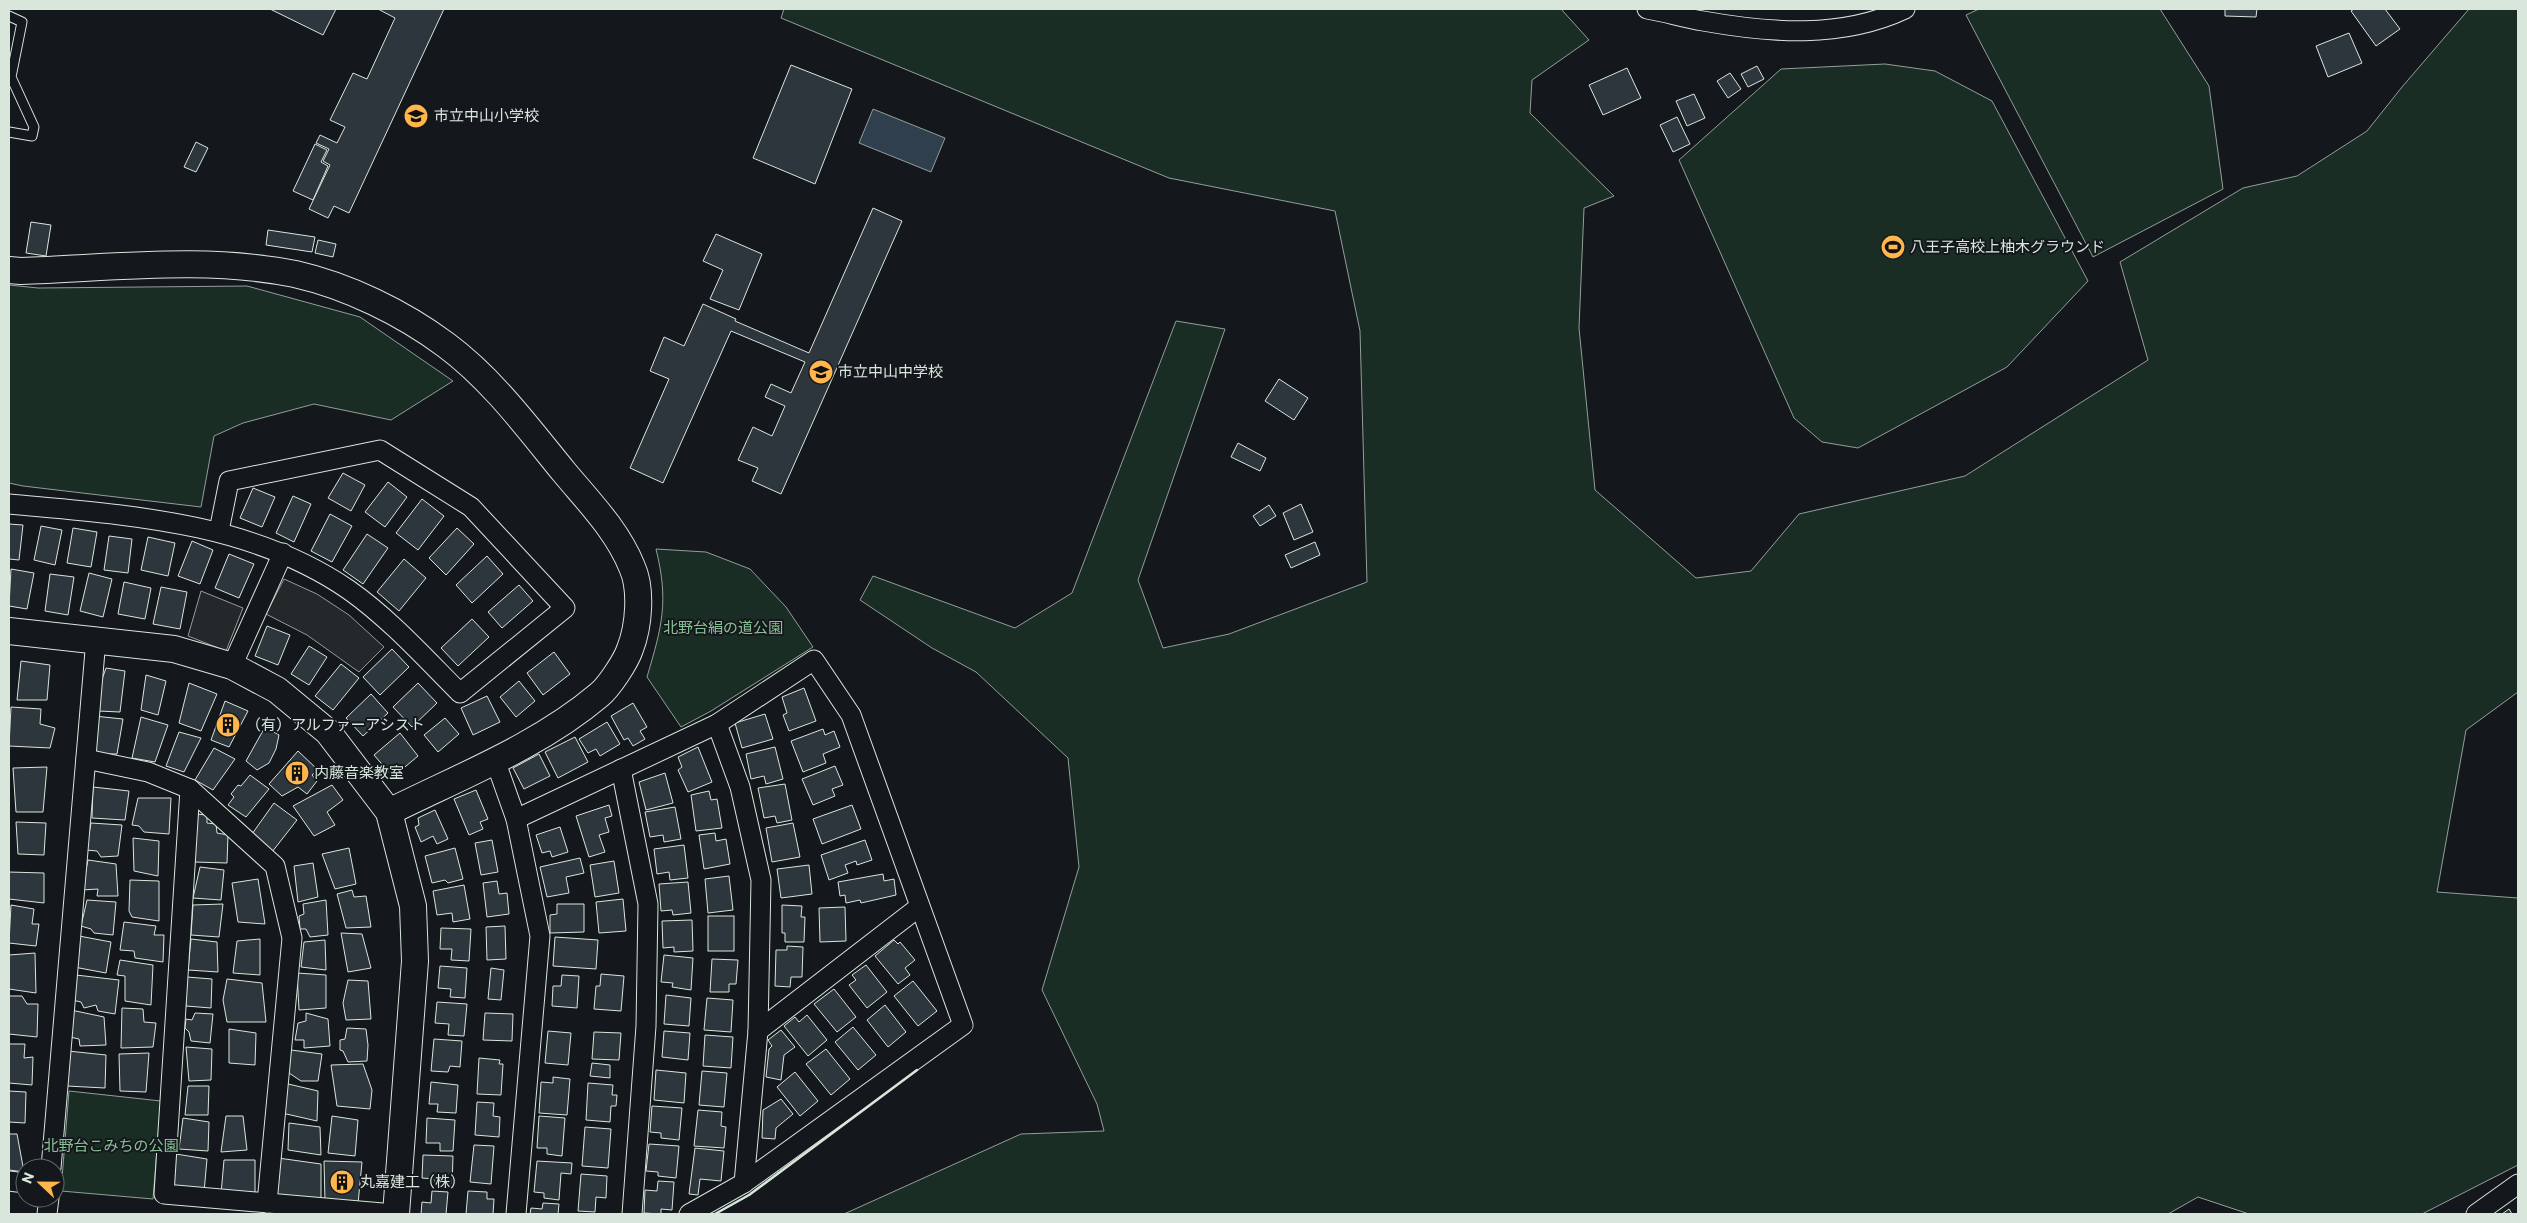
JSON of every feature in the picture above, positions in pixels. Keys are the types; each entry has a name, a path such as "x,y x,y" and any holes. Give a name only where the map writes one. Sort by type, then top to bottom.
{"street":[{"path":"1647,9 1700,21 1777,32 1835,30 1891,15 1905,9"},
{"path":"9,270 208,264 296,275 372,302 409,321 447,345 486,380 618,538 634,570 639,612 630,651 600,694 546,732 495,760 389,812"},
{"path":"9,504 110,514 219,531 283,553 348,590 389,622 460,693 566,608 471,507 380,450 230,481 219,531"},
{"path":"232,666 283,553"},
{"path":"9,631 174,649 232,666 277,690 328,732 389,812 413,906 415,960 395,1214 164,1194 190,789"},
{"path":"52,1158 96,639"},
{"path":"516,819 717,724 814,660 851,715 963,1025 744,1183 689,1214"},
{"path":"717,724 740,787 761,880 758,1031 744,1183"},
{"path":"86,759 148,772 190,789 275,866 292,938 267,1202"},
{"path":"495,760 516,819 540,936 516,1214"},
{"path":"621,769 648,904 646,1026 632,1214"},
{"path":"758,1031 919,907"},
{"path":"2476,1214 2518,1184"}],"lane":[{"path":"9,16 22,22 11,77 34,127 32,136 9,132"}],"green space":[{"path":"784,9 1561,9 1589,40 1532,80 1530,113 1614,196 1584,208 1579,328 1595,490 1696,578 1751,571 1799,514 1965,476 2148,360 2120,262 2243,188 2297,176 2367,131 2469,9 2518,9 2518,692 2466,730 2437,892 2518,898 2518,1165 2422,1214 2249,1214 2198,1197 2168,1214 844,1214 1021,1134 1104,1131 1097,1104 1042,990 1079,867 1068,758 976,672 932,648 860,600 873,576 1015,628 1072,593 1176,321 1225,329 1138,580 1163,648 1229,634 1367,582 1360,331 1335,211 1169,178 781,18"},
{"name":"八王子高校上柚木グラウンド","path":"1979,9 2160,9 2209,86 2223,189 2093,257 1966,15"},
{"name":"八王子高校上柚木グラウンド","path":"1885,64 1935,71 1992,101 2088,281 2007,367 1858,448 1822,442 1794,418 1679,160 1781,69"},
{"path":"9,285 38,288 247,286 360,317 453,381 391,420 314,404 243,423 214,436 201,507 9,483"},
{"name":"北野台絹の道公園","path":"656,549 706,552 750,569 786,607 813,647 711,711 681,727 647,677 657,643 662,614 662,584"},
{"name":"北野台こみちの公園","path":"69,1091 161,1101 153,1199 65,1191 64,1158"}],"shaded area":[{"path":"284,579 317,594 349,615 384,647 359,672 307,635 266,614"},
{"path":"201,591 243,608 226,651 188,636"}],"water":[{"path":"873,109 945,138 931,172 859,143"}],"building":[{"path":"270,9 336,9 323,35"},
{"path":"378,9 444,9 349,213 334,206 328,218 309,209 330,165 323,161 329,149 316,143 320,135 337,143 345,127 330,120 353,73 367,79 395,18"},
{"path":"2225,9 2257,9 2256,17 2225,16"},
{"path":"2354,9 2385,9 2400,29 2376,46 2351,11"},
{"path":"2349,33 2362,63 2328,77 2316,46"},
{"path":"791,65 852,89 815,184 753,158"},
{"path":"1757,66 1764,79 1748,87 1741,74"},
{"path":"1627,68 1641,98 1603,115 1589,85"},
{"path":"1730,73 1741,89 1728,98 1717,81"},
{"path":"1694,94 1705,118 1687,126 1676,101"},
{"path":"1677,117 1690,144 1673,152 1660,125"},
{"path":"196,142 208,148 196,172 184,167"},
{"path":"315,144 327,150 321,162 328,166 313,200 293,191"},
{"path":"873,208 902,221 781,494 752,481 758,468 738,460 753,427 772,436 785,406 765,397 771,384 791,393 805,362 731,331 663,483 630,468 669,379 650,371 664,337 684,346 703,304 736,319 735,321 809,353"},
{"path":"31,222 51,225 46,256 26,253"},
{"path":"268,230 315,237 312,252 266,245"},
{"path":"716,234 762,254 739,310 710,299 723,270 703,261"},
{"path":"318,240 336,244 333,257 315,253"},
{"path":"1279,379 1308,398 1294,420 1265,401"},
{"path":"1238,443 1266,458 1260,471 1231,457"},
{"path":"343,473 365,485 351,511 328,498"},
{"path":"388,482 407,497 385,527 365,512"},
{"path":"253,488 275,497 262,527 240,518"},
{"path":"293,496 311,504 294,542 276,533"},
{"path":"422,499 444,516 418,550 396,533"},
{"path":"1301,504 1313,532 1294,540 1283,513"},
{"path":"1269,505 1276,516 1260,526 1253,516"},
{"path":"330,514 352,526 332,562 311,551"},
{"path":"9,524 23,525 19,560 9,559"},
{"path":"41,526 62,530 55,565 34,560"},
{"path":"73,528 97,532 91,567 67,563"},
{"path":"457,528 474,544 446,575 429,558"},
{"path":"367,534 388,548 363,584 343,570"},
{"path":"109,536 132,539 128,573 104,570"},
{"path":"148,537 175,543 168,576 141,570"},
{"path":"192,541 213,550 200,584 178,576"},
{"path":"1315,542 1320,555 1291,568 1285,555"},
{"path":"229,554 254,564 239,598 215,588"},
{"path":"487,556 503,574 472,603 456,585"},
{"path":"404,559 426,578 399,611 377,592"},
{"path":"11,569 34,573 27,609 9,606"},
{"path":"89,573 112,579 103,617 80,611"},
{"path":"50,574 74,577 68,615 45,611"},
{"path":"124,582 151,588 145,619 118,614"},
{"path":"519,585 533,601 502,628 488,612"},
{"path":"161,587 187,592 180,629 153,624"},
{"path":"472,619 489,637 458,666 441,648"},
{"path":"267,626 290,635 278,665 255,656"},
{"path":"309,646 327,657 309,685 291,674"},
{"path":"392,649 409,667 380,695 363,677"},
{"path":"554,652 570,674 543,695 527,673"},
{"path":"21,661 50,665 47,700 17,700"},
{"path":"341,664 359,678 333,710 315,696"},
{"path":"106,668 125,671 120,712 98,711 100,685"},
{"path":"146,675 166,681 158,715 141,710"},
{"path":"519,681 535,701 516,717 500,697"},
{"path":"189,683 217,694 201,731 179,723"},
{"path":"418,683 437,703 412,727 393,707"},
{"path":"804,688 816,721 789,731 783,715 787,713 782,697"},
{"path":"371,694 388,713 363,736 346,718"},
{"path":"487,696 500,722 473,735 461,708"},
{"name":"（有）アルファーアシスト","path":"225,701 248,711 229,747 211,740"},
{"path":"633,703 647,727 640,731 645,739 633,746 628,738 624,740 611,716"},
{"path":"11,707 41,709 40,724 55,728 50,748 9,746"},
{"path":"765,714 773,739 742,748 735,723"},
{"path":"94,716 123,719 117,754 90,754"},
{"path":"141,717 168,725 155,762 132,758"},
{"path":"445,718 459,734 438,752 424,735"},
{"path":"607,722 620,744 600,756 596,749 588,753 579,739"},
{"path":"265,727 279,735 276,749 269,763 257,770 246,761"},
{"path":"823,729 825,735 834,731 840,747 823,754 826,763 803,772 791,741"},
{"path":"179,732 201,738 184,772 166,766"},
{"path":"400,733 418,756 393,777 374,755"},
{"path":"575,737 588,762 558,778 545,752"},
{"path":"698,747 712,782 688,792 678,770 682,767 678,757"},
{"path":"775,747 783,779 766,784 764,776 751,779 746,754"},
{"path":"214,748 235,759 213,790 195,780"},
{"name":"内藤音楽教室","path":"298,751 318,770 312,775 317,781 307,794 298,787 282,796 269,784"},
{"path":"539,754 550,776 524,789 513,768"},
{"path":"835,766 843,785 832,789 835,796 813,805 802,779"},
{"path":"47,767 43,812 16,812 13,768"},
{"path":"665,773 673,803 646,810 639,782"},
{"path":"250,775 269,789 246,817 228,805 234,797 231,794"},
{"path":"785,784 792,820 777,823 775,816 764,818 758,788"},
{"path":"332,785 343,800 327,812 335,825 314,836 293,806"},
{"path":"93,787 129,791 125,820 92,818"},
{"path":"476,790 488,819 480,822 483,829 469,835 454,799"},
{"path":"709,791 711,800 717,799 722,828 696,831 691,795"},
{"path":"138,798 171,798 169,834 144,832 139,826 132,825"},
{"path":"274,803 297,820 272,852 252,834"},
{"path":"609,805 612,816 605,818 609,832 599,835 605,852 589,857 576,816"},
{"path":"852,805 861,829 822,844 813,819"},
{"path":"675,807 681,839 664,842 663,835 650,837 645,812"},
{"path":"435,810 448,839 437,844 433,836 421,842 415,827 419,825 418,818"},
{"path":"195,814 207,815 207,823 216,824 217,833 228,835 227,863 195,862"},
{"path":"16,822 46,823 44,855 18,854"},
{"path":"91,823 122,825 118,856 101,857 97,851 86,850"},
{"path":"793,823 800,857 772,862 766,828"},
{"path":"560,827 568,852 552,857 550,851 542,853 536,835"},
{"path":"715,833 716,841 726,839 730,864 704,869 699,835"},
{"path":"133,838 159,841 158,876 134,871"},
{"path":"492,840 498,872 481,875 475,843"},
{"path":"865,840 872,860 857,865 856,861 845,865 848,873 829,880 821,855"},
{"path":"684,845 688,878 670,880 669,872 657,874 654,849"},
{"path":"349,848 356,884 335,889 322,854"},
{"path":"455,848 463,879 448,883 445,880 432,883 425,856"},
{"path":"580,858 584,873 566,877 569,893 547,897 540,867"},
{"path":"88,860 116,864 118,896 97,896 98,889 82,890"},
{"path":"614,861 619,893 595,897 590,865"},
{"path":"313,863 318,897 298,902 294,866"},
{"path":"809,865 812,894 781,898 777,869"},
{"path":"200,867 224,870 221,900 193,898"},
{"path":"9,872 44,873 44,903 9,899"},
{"path":"883,874 884,881 894,879 896,895 861,903 860,900 846,903 845,895 840,896 838,882"},
{"path":"729,876 733,910 708,913 705,879"},
{"path":"258,879 265,924 238,922 232,883"},
{"path":"130,880 159,881 159,921 132,917 129,911"},
{"path":"497,881 499,894 507,893 509,914 487,917 483,883"},
{"path":"688,882 691,913 673,915 672,910 661,911 659,884"},
{"path":"464,885 470,919 453,922 452,913 437,915 433,891"},
{"path":"352,890 354,897 366,896 371,927 346,928 337,894"},
{"path":"623,899 626,931 599,933 596,902"},
{"path":"87,900 116,902 113,935 94,933 91,929 81,926"},
{"path":"326,900 328,935 310,937 306,929 300,929 299,916 304,914 303,904"},
{"path":"223,904 219,937 191,935 193,905"},
{"path":"557,904 584,904 584,932 550,933 550,915 557,914"},
{"path":"11,905 34,909 32,924 39,924 36,946 9,943"},
{"path":"782,905 802,906 801,917 805,917 804,942 785,942 785,933 782,933"},
{"path":"845,907 846,941 820,942 819,908"},
{"path":"708,916 734,916 734,951 708,951"},
{"path":"692,920 693,951 674,952 674,947 663,948 662,921"},
{"path":"124,922 156,926 154,935 164,935 163,962 135,958 134,951 120,950"},
{"path":"505,926 506,959 487,960 486,927"},
{"path":"441,928 471,929 469,961 451,960 452,949 440,949"},
{"path":"341,933 362,934 371,968 348,972"},
{"path":"79,936 111,942 106,973 74,967"},
{"path":"555,937 598,940 596,969 553,966"},
{"path":"191,939 217,942 218,972 188,970"},
{"path":"260,939 260,975 233,973 237,941"},
{"path":"325,940 326,970 301,967 304,942"},
{"path":"894,940 898,944 900,942 915,960 905,968 910,975 898,984 875,956"},
{"path":"787,946 803,947 802,977 791,977 790,987 775,986 776,950 787,950"},
{"path":"35,953 36,993 9,989 9,955"},
{"path":"664,955 693,958 691,990 672,987 673,983 661,982"},
{"path":"712,959 738,960 736,984 729,984 729,992 710,992"},
{"path":"120,960 153,965 151,1005 125,1001 125,976 117,975"},
{"path":"866,965 887,992 867,1008 849,985 856,980 852,975"},
{"path":"440,966 467,968 465,998 450,997 451,989 438,988"},
{"path":"491,968 504,970 501,1000 488,999"},
{"path":"297,973 326,975 326,1008 299,1010"},
{"path":"601,974 624,976 621,1011 594,1009 596,986 600,986"},
{"path":"76,975 119,980 115,1014 98,1011 96,1005 84,1008 81,1002 72,1000"},
{"path":"562,975 579,976 577,1008 552,1006 553,986 561,986"},
{"path":"187,977 212,979 211,1008 186,1006 185,990"},
{"path":"227,979 262,983 266,1022 227,1022 223,1000"},
{"path":"348,980 368,981 371,1019 346,1020 343,1003"},
{"path":"913,981 937,1011 918,1026 894,996"},
{"path":"834,989 856,1017 837,1032 814,1004"},
{"path":"666,995 691,998 689,1026 664,1024"},
{"path":"9,996 22,996 27,1004 38,1004 37,1037 9,1034"},
{"path":"707,998 733,1000 731,1032 704,1030"},
{"path":"437,1002 467,1004 464,1036 448,1035 449,1024 435,1023"},
{"path":"885,1005 906,1032 888,1047 867,1020"},
{"path":"122,1008 143,1009 144,1022 156,1023 153,1047 121,1048"},
{"path":"71,1010 104,1017 106,1045 80,1046 79,1039 70,1037"},
{"path":"195,1013 213,1014 210,1043 191,1041 189,1032 185,1028 186,1019 192,1020"},
{"path":"306,1013 328,1019 330,1046 304,1048 304,1040 295,1040 298,1023 306,1021"},
{"path":"485,1013 513,1014 512,1041 483,1040"},
{"path":"807,1015 827,1040 808,1056 784,1026 795,1017 799,1022"},
{"path":"853,1027 876,1055 858,1070 835,1042"},
{"path":"347,1028 366,1029 367,1061 348,1062 343,1051 340,1050 340,1040 345,1039"},
{"path":"229,1029 256,1033 255,1065 229,1063"},
{"path":"781,1030 795,1047 784,1055 781,1080 766,1077 769,1049 772,1046 768,1040"},
{"path":"548,1031 571,1033 568,1065 545,1063"},
{"path":"664,1031 690,1033 688,1060 662,1057"},
{"path":"594,1032 621,1033 619,1060 592,1059"},
{"path":"705,1035 733,1037 731,1068 703,1066"},
{"path":"434,1039 462,1041 460,1067 450,1066 448,1072 431,1071"},
{"path":"9,1044 25,1044 24,1058 33,1057 32,1085 9,1083"},
{"path":"186,1047 212,1049 211,1080 189,1081"},
{"path":"826,1049 850,1079 831,1095 806,1064"},
{"path":"291,1050 322,1054 318,1081 301,1081 286,1071"},
{"path":"68,1051 106,1055 105,1088 67,1086"},
{"path":"149,1053 146,1092 120,1091 119,1054"},
{"path":"479,1058 500,1060 499,1064 503,1064 501,1095 477,1094"},
{"path":"592,1063 610,1065 610,1078 590,1076"},
{"path":"363,1064 372,1090 370,1109 337,1106 331,1065"},
{"path":"656,1070 686,1073 684,1103 654,1100"},
{"path":"702,1071 727,1073 724,1107 699,1105"},
{"path":"795,1072 818,1101 800,1116 777,1087"},
{"path":"553,1077 570,1079 567,1115 539,1113 541,1082 553,1083"},
{"path":"431,1082 458,1085 456,1113 437,1112 438,1104 429,1104"},
{"path":"284,1083 318,1091 317,1121 282,1113"},
{"path":"588,1083 613,1085 612,1095 617,1095 616,1106 611,1106 610,1122 586,1120"},
{"path":"188,1086 209,1086 208,1115 185,1115"},
{"path":"9,1091 26,1092 25,1123 9,1122"},
{"path":"781,1099 793,1114 776,1128 775,1139 762,1138 763,1110"},
{"path":"477,1102 494,1103 493,1116 500,1117 499,1137 475,1135"},
{"path":"652,1106 682,1108 679,1140 661,1138 661,1133 650,1132"},
{"path":"698,1110 722,1112 721,1126 726,1127 724,1148 694,1146"},
{"path":"226,1116 243,1116 247,1150 221,1152"},
{"path":"332,1116 358,1120 355,1156 328,1153"},
{"path":"539,1116 565,1118 562,1156 547,1154 547,1148 537,1148"},
{"path":"183,1118 209,1122 208,1151 179,1149"},
{"path":"427,1118 455,1120 453,1151 440,1151 440,1143 426,1143"},
{"path":"289,1123 320,1127 321,1155 288,1150"},
{"path":"585,1127 611,1129 608,1168 582,1166"},
{"path":"9,1134 17,1134 21,1158 15,1158 15,1171 9,1170"},
{"path":"649,1144 679,1146 676,1178 658,1176 658,1172 646,1171"},
{"path":"474,1145 494,1146 491,1184 470,1182"},
{"path":"695,1148 724,1151 721,1181 700,1179 698,1195 689,1194"},
{"path":"176,1154 207,1159 204,1192 173,1190"},
{"path":"423,1155 453,1156 452,1187 435,1186 435,1179 422,1178"},
{"path":"278,1158 321,1164 321,1199 276,1195"},
{"path":"224,1160 255,1160 255,1194 221,1194"},
{"name":"丸嘉建工（株）","path":"324,1161 362,1162 358,1204 325,1201"},
{"path":"537,1161 572,1163 571,1174 561,1173 559,1200 544,1198 544,1193 534,1192"},
{"path":"581,1174 607,1176 606,1198 596,1197 595,1212 578,1211"},
{"path":"658,1181 674,1182 672,1210 661,1209 661,1214 644,1213 645,1190 657,1191"},
{"path":"432,1191 448,1192 446,1214 421,1214 422,1202 431,1203"},
{"path":"468,1191 487,1192 487,1199 494,1199 493,1214 466,1214"},
{"path":"543,1203 559,1204 558,1214 530,1214 531,1208 542,1209"},
{"path":"2509,1209 2512,1214 2502,1214"}],"wall":[{"path":"715,1214 749,1195 917,1070"}],"place":[{"name":"市立中山小学校","path":"416,116"},
{"name":"八王子高校上柚木グラウンド","path":"1893,247"},
{"name":"市立中山中学校","path":"821,372"},
{"name":"（有）アルファーアシスト","path":"228,725"},
{"name":"内藤音楽教室","path":"297,773"},
{"name":"丸嘉建工（株）","path":"342,1182"}]}
